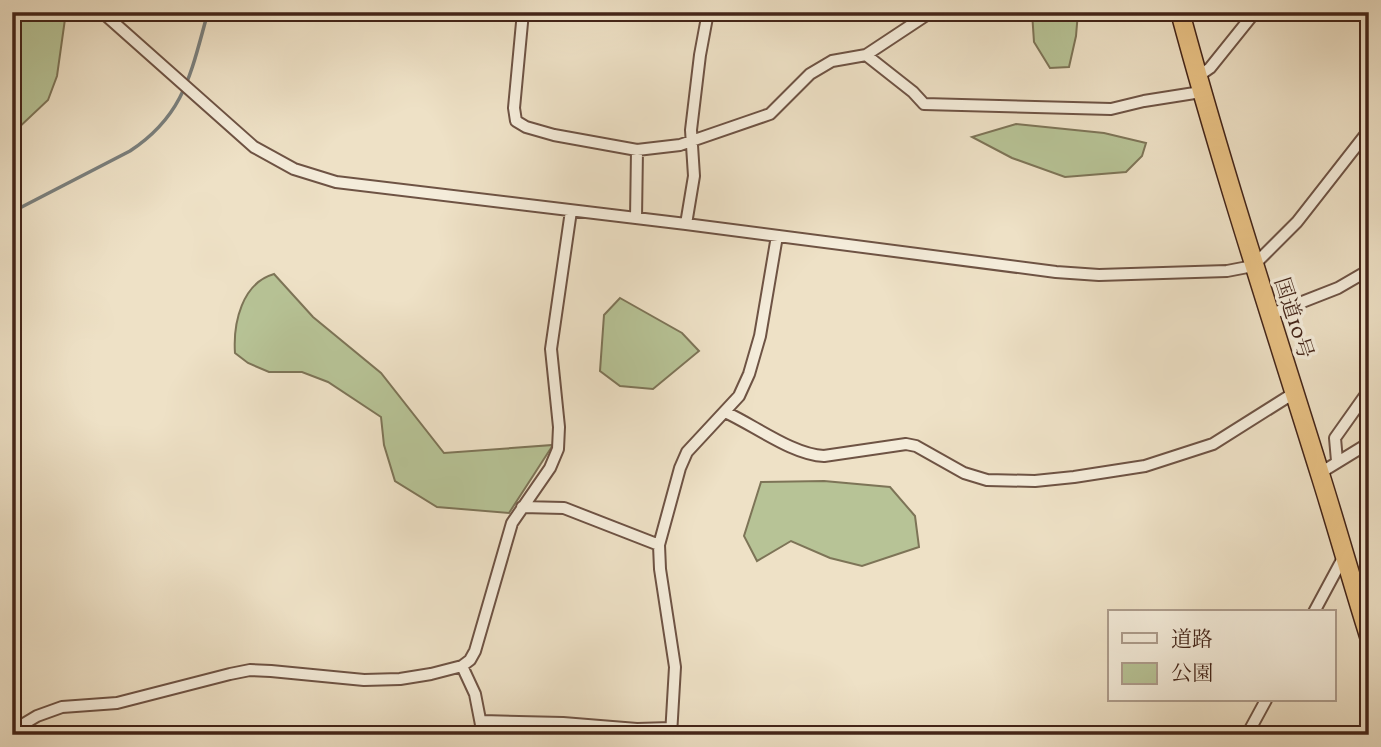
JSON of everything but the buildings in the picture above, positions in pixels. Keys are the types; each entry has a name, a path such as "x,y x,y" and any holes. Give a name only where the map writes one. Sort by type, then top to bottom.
{"highway":[{"name":"国道10号","path":"1180,12 1253,266 1369,636"}],"street":[{"path":"102,12 237,134 262,152 321,179 975,262 1100,275 1227,271 1253,266 1297,222 1369,130"},
{"path":"523,12 514,108 516,121 526,127 554,135 637,150 680,145 770,114 810,74 832,61 866,55 931,12"},
{"path":"686,224 694,176 691,130 708,12"},
{"path":"866,55 924,104 1111,109 1199,84 1255,12"},
{"path":"636,218 637,150"},
{"path":"12,731 37,716 62,707 117,703 250,670 364,681 400,679 462,666 470,660 475,651 512,523 550,468 558,449 559,427 551,349 571,211"},
{"path":"482,721 671,731 675,667 660,569 659,545 687,452 739,396 756,354 777,236"},
{"path":"1269,315 1338,288 1369,270"},
{"path":"1337,461 1335,438 1369,390"},
{"path":"725,412 812,456 906,444 927,452 964,473 987,480 1035,481 1145,466 1213,444 1294,393"},
{"path":"1320,473 1369,443"},
{"path":"522,507 564,508 659,545"},
{"path":"1315,610 1343,558"},
{"path":"462,666 475,694 484,735"},
{"path":"1247,735 1265,702"}],"green space":[{"path":"12,12 66,12 57,76 48,100 12,134"},
{"path":"1032,12 1078,12 1069,67 1050,68 1034,42"},
{"path":"1016,124 1104,133 1146,143 1142,156 1126,172 1065,177 1012,158 972,137"},
{"path":"274,274 313,317 381,373 444,453 553,445 509,513 437,507 395,481 384,445 381,417 328,382 302,372 269,372 248,363 235,353 238,317 247,295 263,279"},
{"path":"620,298 682,333 699,351 653,389 620,386 600,371 604,315"},
{"path":"824,481 890,487 915,516 919,547 862,566 830,558 791,541 757,561 744,536 761,482"}],"waterway":[{"path":"12,212 130,151 163,123 190,73 208,12"}]}
